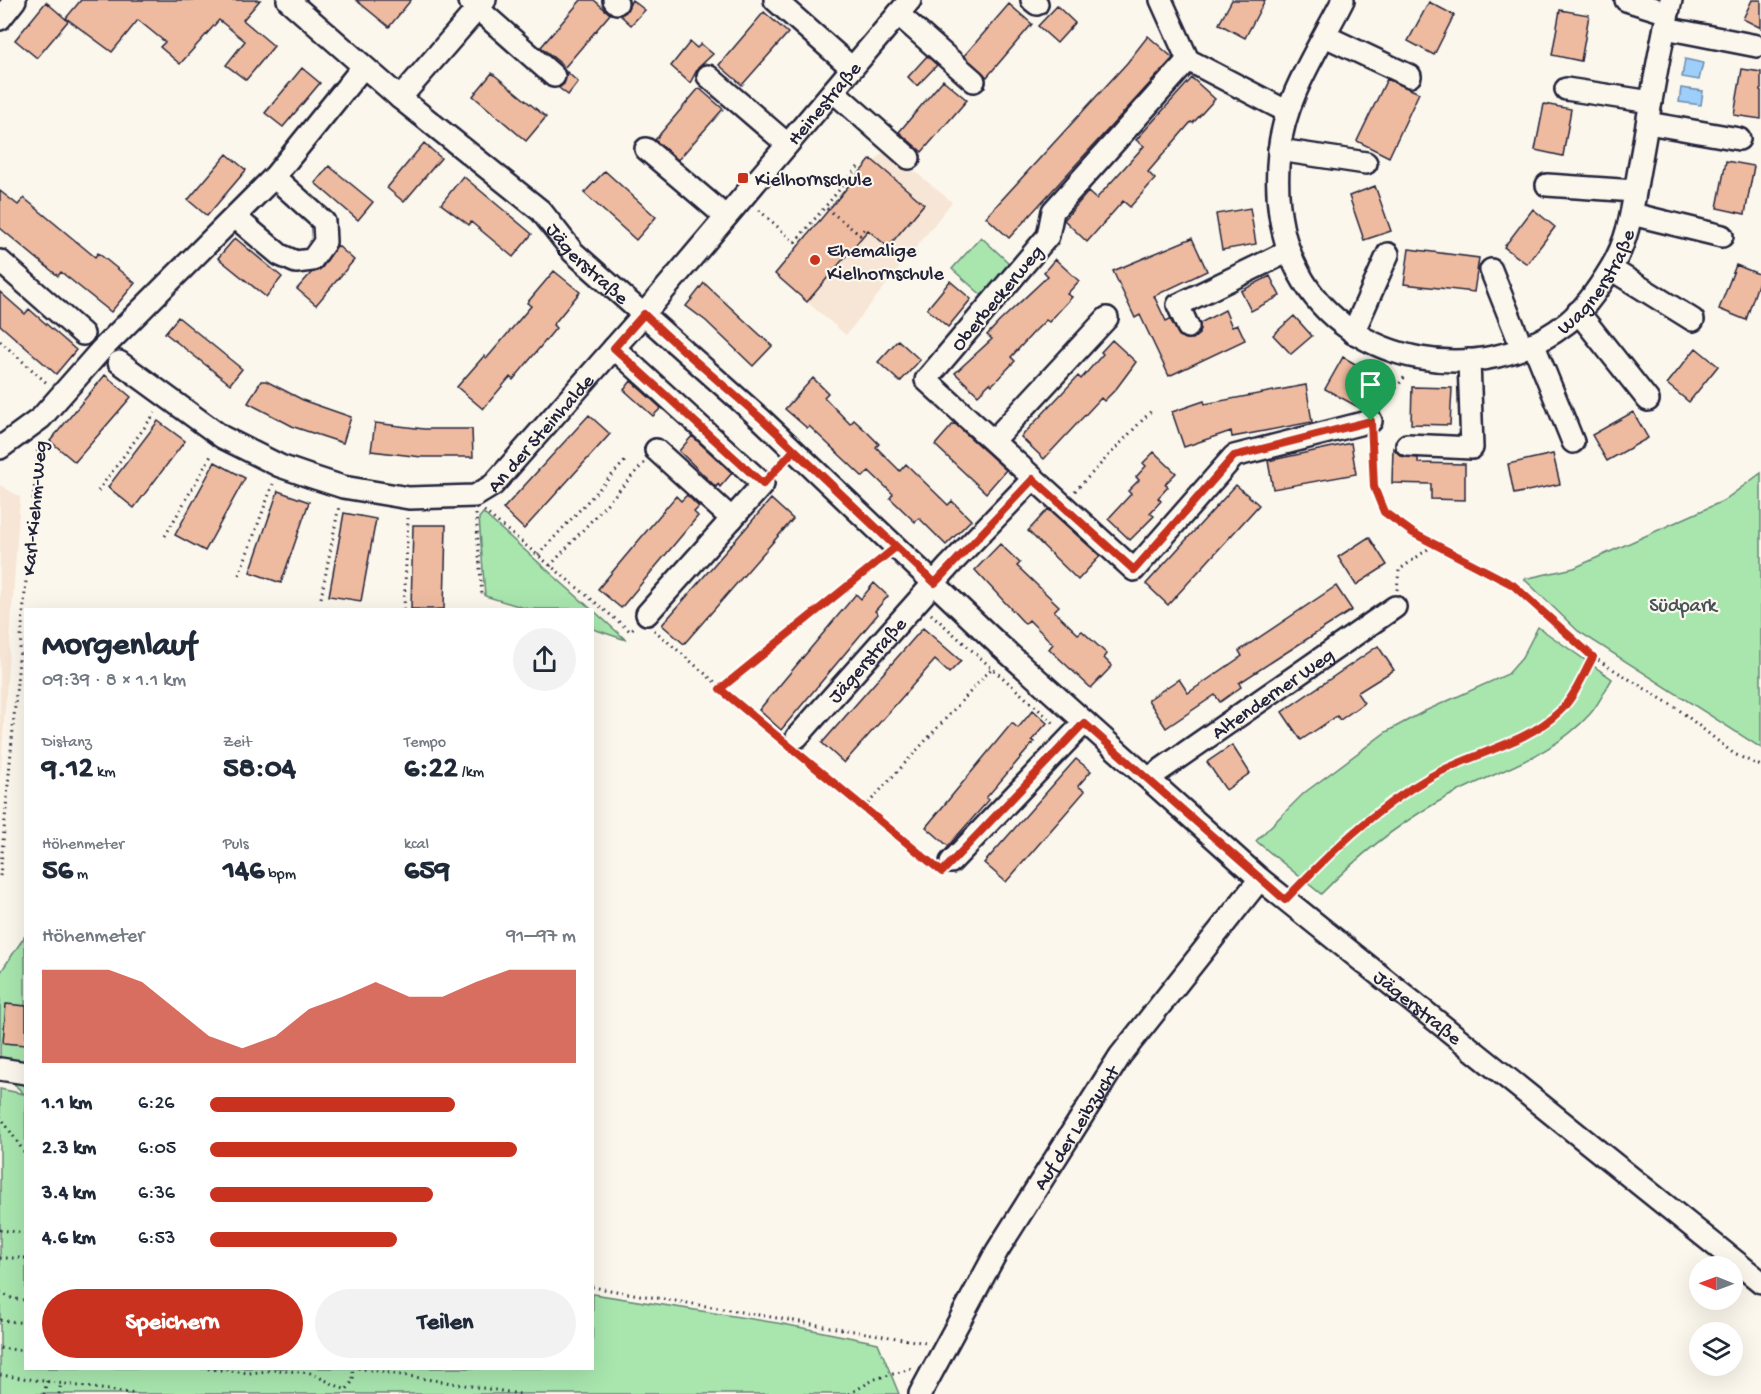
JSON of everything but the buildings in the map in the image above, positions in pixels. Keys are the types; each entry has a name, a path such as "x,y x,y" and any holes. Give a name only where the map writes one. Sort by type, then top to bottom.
{"street":[{"path":"0,18 15,0"},
{"name":"Jägerstraße","path":"288,0 400,98 541,211 573,252 762,420 1084,723 1149,778 1260,879 1761,1282"},
{"path":"775,0 852,68"},
{"path":"1161,0 1188,60 1286,111"},
{"path":"1626,0 1757,46"},
{"name":"Wagnerstraße","path":"1340,1 1325,36 1286,111 1279,150 1278,200 1289,251 1309,290 1346,328 1386,350 1419,359 1469,360 1527,346 1567,323 1611,269 1623,244 1632,214 1668,14"},
{"path":"400,98 477,3 554,76"},
{"path":"904,7 974,81"},
{"name":"Heinestraße","path":"644,314 904,7"},
{"path":"1325,36 1410,76"},
{"name":"Oberbeckerweg","path":"1188,60 1053,212 1047,236 927,380 1134,570 1234,456 1371,421"},
{"name":"Karl-Kiehm-Weg","path":"40,418 101,350 274,177 363,67"},
{"path":"708,76 787,144"},
{"path":"1566,89 1651,102"},
{"path":"833,91 909,158"},
{"path":"1648,123 1740,139"},
{"path":"646,148 726,218"},
{"path":"1279,150 1366,163"},
{"path":"235,216 280,255 296,262 312,260 325,242 324,222 274,177"},
{"path":"1547,184 1635,191"},
{"path":"1632,214 1722,236"},
{"path":"1188,327 1178,305 1289,251"},
{"path":"1346,328 1388,254"},
{"path":"0,261 84,334"},
{"path":"1611,269 1693,320"},
{"path":"1491,270 1573,442"},
{"path":"1578,312 1648,400"},
{"name":"An der Steinhalde","path":"119,362 222,437 280,466 343,487 409,498 475,500 493,485 644,314"},
{"path":"994,440 1107,318"},
{"path":"614,348 763,484 644,616"},
{"path":"1407,445 1472,448 1469,360"},
{"path":"0,448 40,418"},
{"path":"656,450 732,519"},
{"path":"935,583 1033,479"},
{"name":"Jägerstraße","path":"793,742 935,583"},
{"name":"Altenderner Weg","path":"1149,778 1395,608"},
{"path":"951,862 1084,723"},
{"name":"Auf der Leibzucht","path":"920,1394 997,1251 1120,1056 1260,879"},
{"path":"0,1069 24,1073"}],"path":[{"path":"795,242 858,166"},
{"path":"744,196 799,246"},
{"path":"825,207 860,235 865,228"},
{"path":"0,341 62,396"},
{"path":"1419,359 1371,421 1374,487 1384,512 1413,533 1513,585 1593,657 1678,709 1734,754 1761,766"},
{"path":"98,491 166,397"},
{"path":"1062,505 1153,409"},
{"name":"Karl-Kiehm-Weg","path":"0,876 40,418"},
{"path":"165,536 222,437"},
{"path":"550,566 656,450"},
{"path":"538,555 625,461"},
{"path":"239,575 280,466"},
{"path":"321,598 343,487"},
{"path":"404,608 409,498"},
{"path":"475,500 550,566 630,631 644,616 720,689 793,742 864,808 942,872 951,862"},
{"path":"475,500 482,596"},
{"path":"1395,608 1399,570 1435,543"},
{"path":"720,689 896,547"},
{"path":"918,602 1070,739"},
{"path":"1285,900 1339,845 1399,797 1431,776 1534,730 1559,712 1572,696 1593,657"},
{"path":"864,808 992,668"},
{"path":"0,1116 24,1152"},
{"path":"0,1230 24,1233"},
{"path":"0,1258 24,1258"},
{"path":"594,1287 941,1354"},
{"path":"0,1292 13,1299 24,1300"},
{"path":"0,1320 24,1323"},
{"path":"0,1348 24,1350"},
{"path":"849,1394 875,1379 941,1354"},
{"path":"221,1370 249,1373 277,1370 310,1373 346,1390 352,1383 354,1373 352,1370"},
{"path":"370,1370 520,1394"},
{"path":"0,1375 137,1394"},
{"path":"44,1394 47,1381"},
{"path":"59,1394 61,1383"}],"shaded area":[{"path":"886,148 952,202 846,335 807,302 854,247 825,221 838,205 835,202 871,159 875,162"},
{"path":"0,485 20,497 0,779"}],"green space":[{"path":"981,237 1008,262 1008,274 985,298 952,269"},
{"name":"Südpark","path":"1761,473 1761,748 1578,631 1524,579 1574,568 1723,501"},
{"path":"483,513 590,608 525,608 485,596 479,518"},
{"path":"594,611 626,640 594,629"},
{"path":"1538,627 1612,679 1590,714 1556,743 1537,755 1456,792 1420,812 1347,868 1321,894 1256,841 1304,793 1386,732 1425,711 1508,674 1522,658"},
{"path":"24,937 24,1094 0,1070 0,973"},
{"path":"0,1089 24,1094 24,1370 594,1370 594,1294 783,1324 878,1343 899,1394 0,1394"}],"water":[{"path":"1685,59 1703,63 1699,80 1682,77"},
{"path":"1681,88 1703,91 1701,105 1679,102"}],"place":[{"name":"Kielhornschule","path":"743,178"},
{"name":"Ehemalige Kielhornschule","path":"815,260"}],"route":[{"path":"1371,421 1234,456 1134,570 1033,479 935,583 835,489 794,450 762,420 644,314 614,348 763,484 794,450 835,489 896,547 720,689 942,872 1084,723 1285,900 1339,845 1367,820 1399,797 1431,776 1534,730 1559,712 1572,696 1593,657 1513,585 1413,533 1384,512 1374,487 1371,421"}]}
